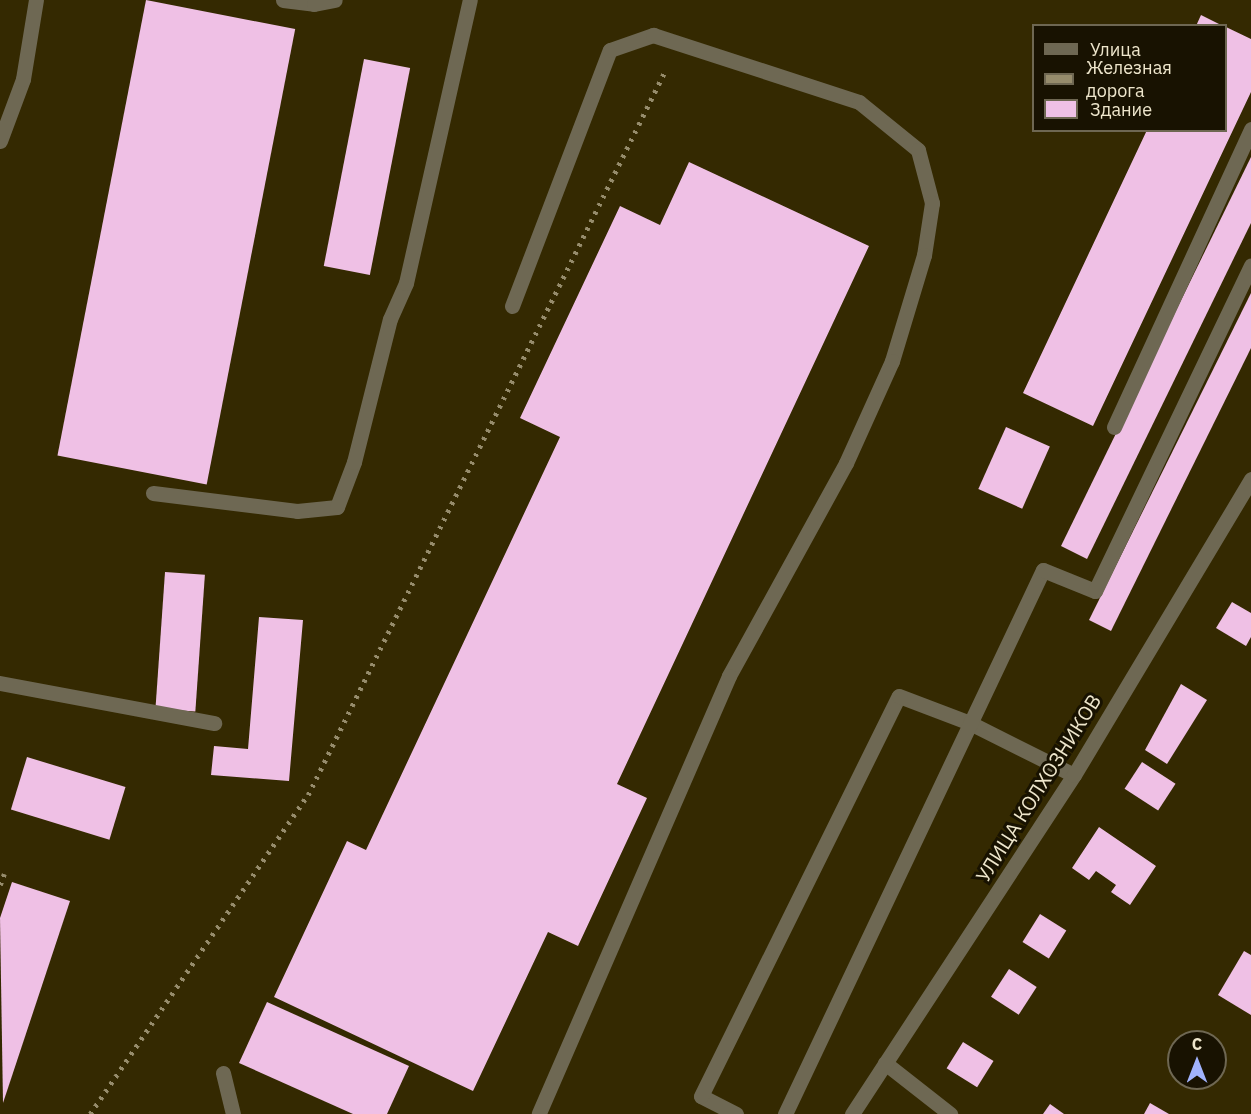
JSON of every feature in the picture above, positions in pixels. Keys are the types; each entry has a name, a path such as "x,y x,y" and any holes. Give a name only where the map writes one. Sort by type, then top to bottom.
{"street":[{"path":"0,141 23,79 36,0"},
{"path":"283,0 314,4 335,0"},
{"path":"153,493 297,511 337,507 354,462 390,319 406,283 470,0"},
{"path":"512,306 610,50 653,35 859,102 918,150 932,203 924,255 892,361 846,463 729,676 539,1114"},
{"path":"1114,427 1251,129"},
{"path":"785,1114 1042,570 1095,591 1251,265"},
{"name":"УЛИЦА КОЛХОЗНИКОВ","path":"852,1114 1074,775 1251,479"},
{"path":"0,683 214,723"},
{"path":"736,1114 701,1096 899,696 970,723 1074,775"},
{"path":"885,1063 950,1114"},
{"path":"223,1073 233,1114"}],"building":[{"path":"146,0 295,29 207,484 57,455"},
{"path":"1201,15 1219,24 1197,24"},
{"path":"1227,27 1251,39 1251,92 1093,426 1023,393 1146,132 1227,132"},
{"path":"364,59 410,68 370,275 324,266"},
{"path":"1251,157 1251,223 1087,559 1061,546"},
{"path":"689,162 869,246 617,784 647,798 578,946 548,932 473,1091 274,997 347,841 366,850 560,437 520,418 620,206 660,225"},
{"path":"1251,293 1251,348 1111,631 1089,620"},
{"path":"1006,427 1050,447 1022,509 978,489"},
{"path":"165,572 205,575 195,711 155,709"},
{"path":"1232,602 1251,613 1251,637 1246,646 1216,628"},
{"path":"259,617 303,620 289,781 211,775 214,746 248,749"},
{"path":"1181,684 1207,700 1167,764 1145,750"},
{"path":"27,757 125,787 109,840 11,810"},
{"path":"1142,762 1176,784 1158,811 1125,789"},
{"path":"1099,827 1156,866 1130,905 1111,892 1116,885 1096,871 1089,880 1072,868"},
{"path":"12,882 70,901 3,1103 0,918"},
{"path":"1040,914 1066,930 1049,958 1023,942"},
{"path":"1244,951 1251,955 1251,1015 1218,995"},
{"path":"1009,969 1037,987 1019,1015 991,997"},
{"path":"267,1002 409,1066 387,1114 353,1114 239,1063"},
{"path":"963,1042 994,1061 977,1087 947,1068"},
{"path":"1150,1103 1169,1114 1144,1114"},
{"path":"1050,1104 1064,1114 1043,1114"}],"railway":[{"path":"90,1114 308,795 664,73"},
{"path":"0,885 4,874"}]}
